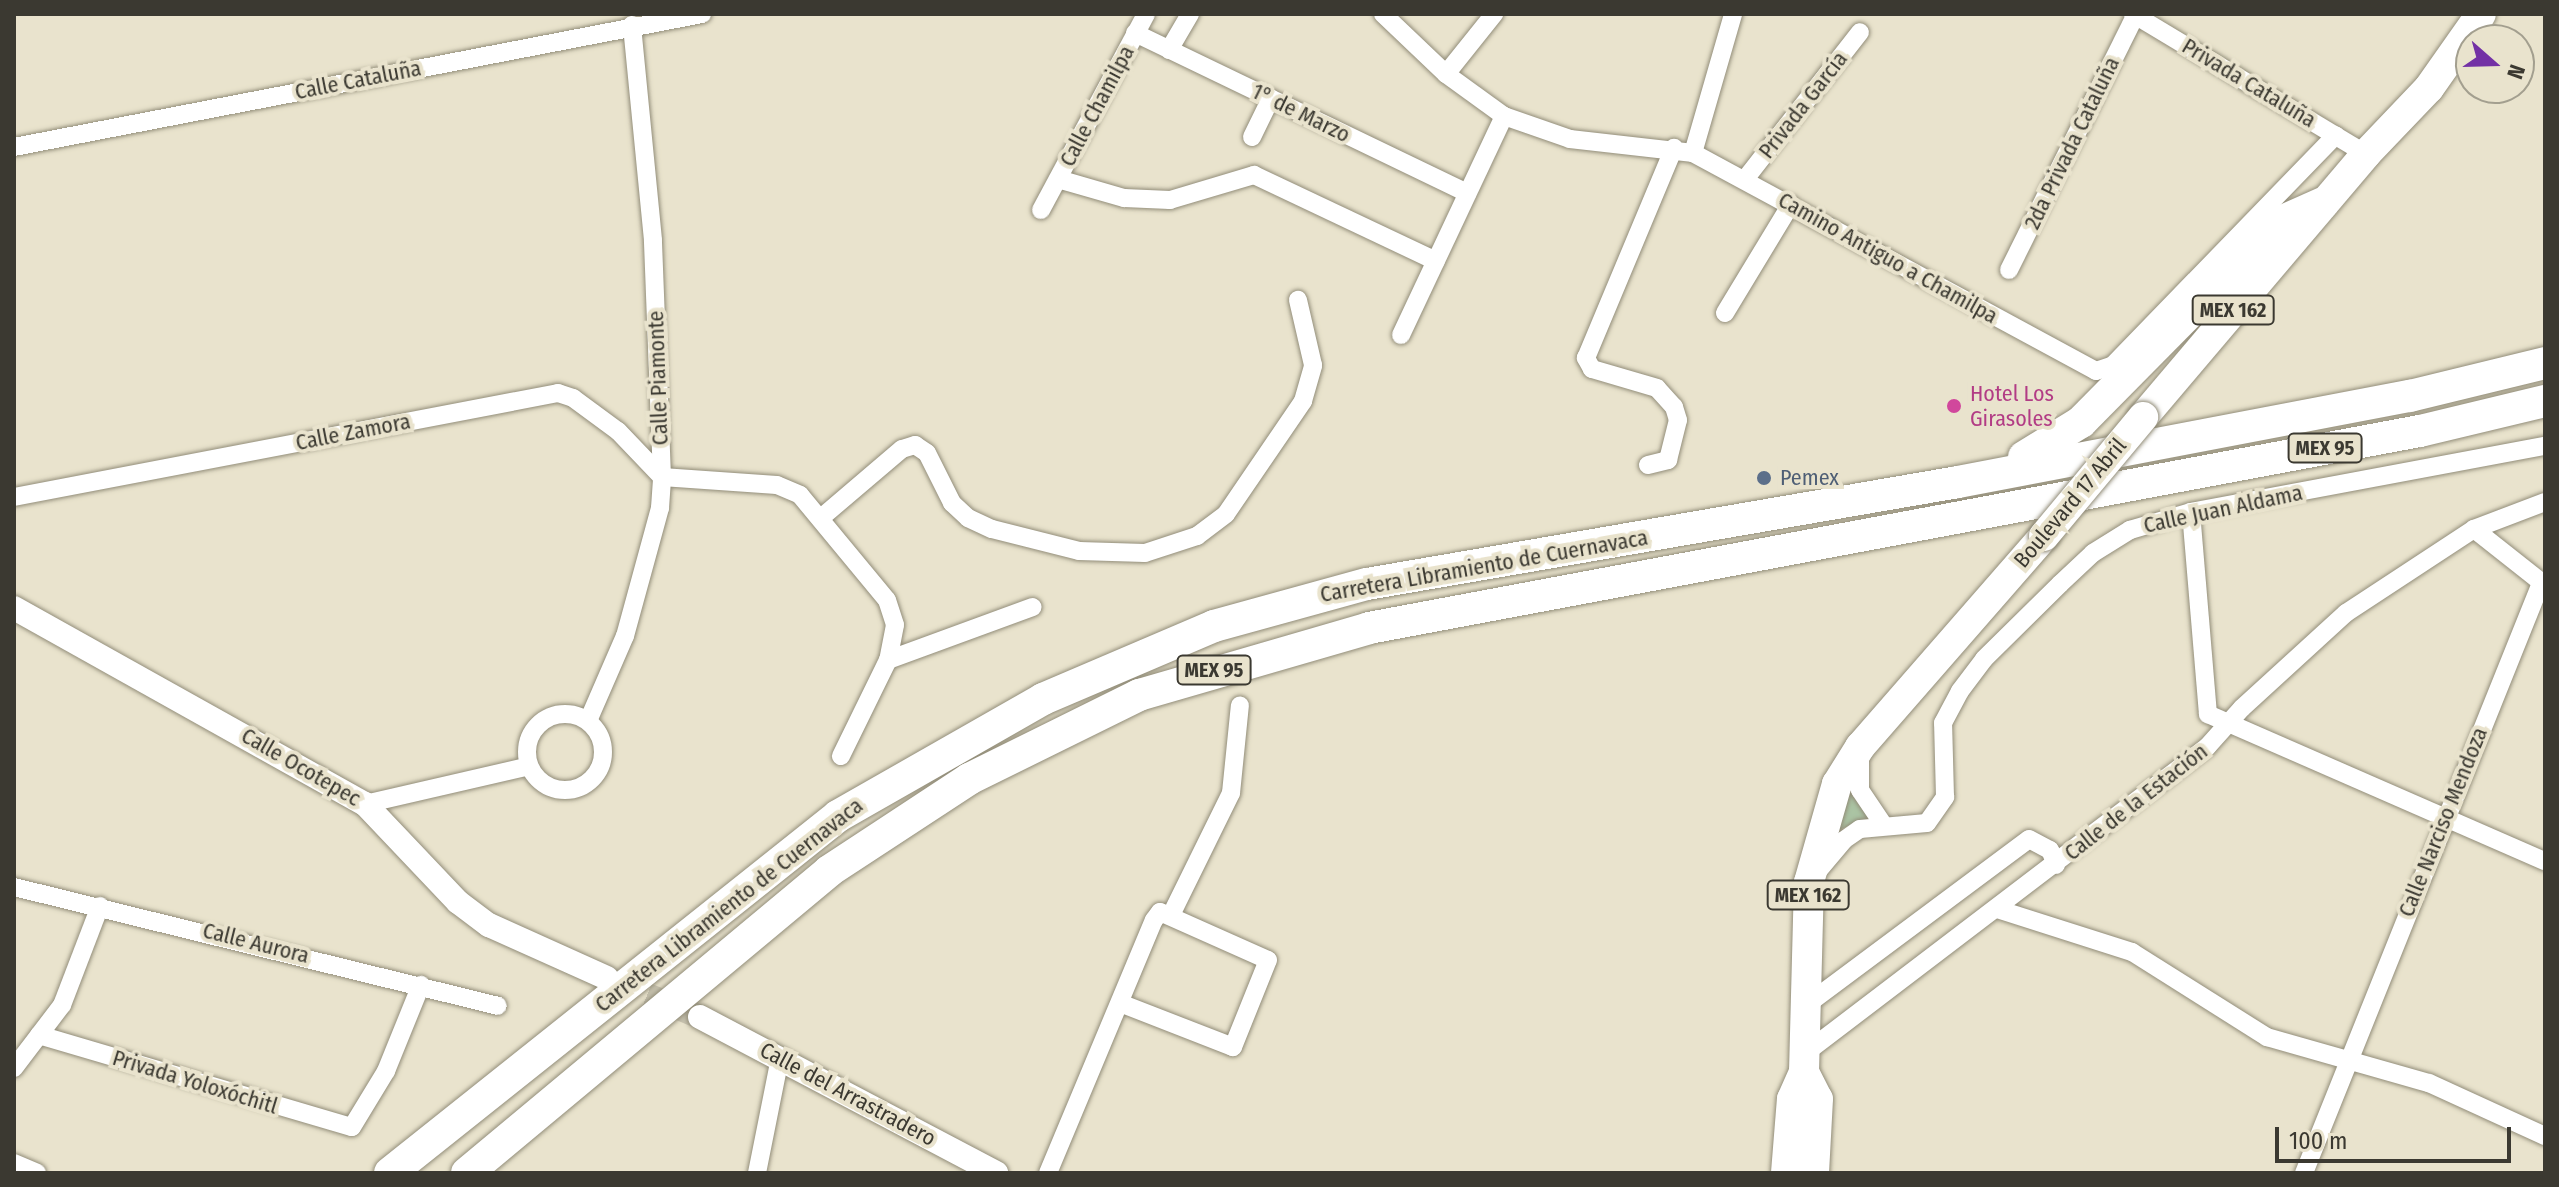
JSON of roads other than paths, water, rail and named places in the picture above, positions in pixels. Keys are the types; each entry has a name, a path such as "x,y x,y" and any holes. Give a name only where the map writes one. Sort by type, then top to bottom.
{"highway":[{"path":"1958,482 2036,452 2073,428 2278,223 2323,203"},
{"name":"Carretera Libramiento de Cuernavaca","path":"390,1173 838,816 946,751 1119,663 1214,626 1367,584 1958,482 2410,396 2545,363"},
{"name":"Carretera Libramiento de Cuernavaca","path":"467,1173 829,871 969,779 1139,695 1192,675 1383,625 2420,431 2545,401"}],"main road":[{"name":"Boulevard 17 Abril","path":"1804,1063 1809,882 1837,784 1860,747 2044,536 2323,203 2429,88 2481,14"},
{"name":"MEX 162","path":"1786,1173 1792,1099 1804,1063"},
{"name":"MEX 162","path":"1804,1063 1818,1099 1814,1173"}],"street":[{"name":"Calle Cataluña","path":"14,147 632,25 702,14"},
{"name":"Calle Chamilpa","path":"1041,210 1146,14"},
{"path":"1169,50 1190,14"},
{"name":"Camino Antiguo a Chamilpa","path":"1383,14 1446,74 1504,116 1570,139 1674,148 1693,153 1746,178 1848,240 2096,371 2113,365 2336,135"},
{"path":"1446,74 1494,14"},
{"path":"1693,153 1733,14"},
{"name":"Privada Cataluña","path":"2134,15 2366,154"},
{"name":"2da Privada Cataluña","path":"2009,270 2134,15"},
{"name":"Calle Piamonte","path":"588,721 625,636 660,508 662,477 653,240 632,25"},
{"name":"Privada García","path":"1746,178 1860,32"},
{"name":"1° de Marzo","path":"1135,33 1467,193"},
{"path":"1252,137 1271,98"},
{"path":"1401,335 1504,116"},
{"path":"1648,465 1668,460 1678,420 1674,407 1657,388 1592,369 1586,358 1674,148"},
{"path":"1058,179 1124,198 1170,200 1254,175 1436,261"},
{"path":"1725,313 1791,204"},
{"path":"822,517 902,449 915,445 927,453 952,503 968,518 992,529 1079,551 1145,553 1197,536 1226,514 1303,401 1313,365 1298,300"},
{"name":"Calle Zamora","path":"14,497 558,393 581,403 618,431 662,477"},
{"name":"Calle Juan Aldama","path":"1809,882 1844,840 1882,823 1912,827 1935,813 1945,797 1941,746 1946,712 1984,659 2093,553 2130,530 2191,512 2545,446"},
{"path":"662,477 777,485 800,495 822,517 887,600 895,625 888,660 841,756"},
{"name":"Calle de la Estación","path":"1804,1063 2207,747 2346,613 2474,529 2545,502"},
{"path":"2191,512 2208,714 2545,861"},
{"path":"2474,529 2543,584"},
{"name":"Calle Narciso Mendoza","path":"2304,1173 2443,817 2543,584"},
{"path":"888,660 1033,607"},
{"name":"Calle Ocotepec","path":"14,608 365,804 458,902 489,925 607,978"},
{"path":"1172,913 1231,793 1240,705"},
{"path":"561,713 588,721 598,731 603,758 588,782 562,790 536,778 526,752 536,726 561,713"},
{"path":"1860,747 1860,790 1882,823"},
{"path":"365,804 529,766"},
{"path":"1805,1006 2029,839 2050,850 2056,865"},
{"name":"Calle Aurora","path":"14,887 498,1006"},
{"path":"14,1068 39,1035 79,970 100,906"},
{"path":"1997,909 2132,952 2267,1037 2470,1098 2545,1136"},
{"path":"1048,1173 1154,920 1160,912 1172,913 1268,960 1237,1042 1224,1047 1120,1003"},
{"name":"Privada Yoloxóchitl","path":"39,1035 352,1127 386,1071 421,985"},
{"name":"Calle del Arrastradero","path":"700,1017 996,1173"},
{"path":"757,1173 780,1058"},
{"path":"14,1163 37,1173"}],"tunnel":[{"path":"614,981 700,1017"}],"place":[{"name":"Hotel Los Girasoles","path":"1954,406"},
{"name":"Pemex","path":"1764,478"}]}
